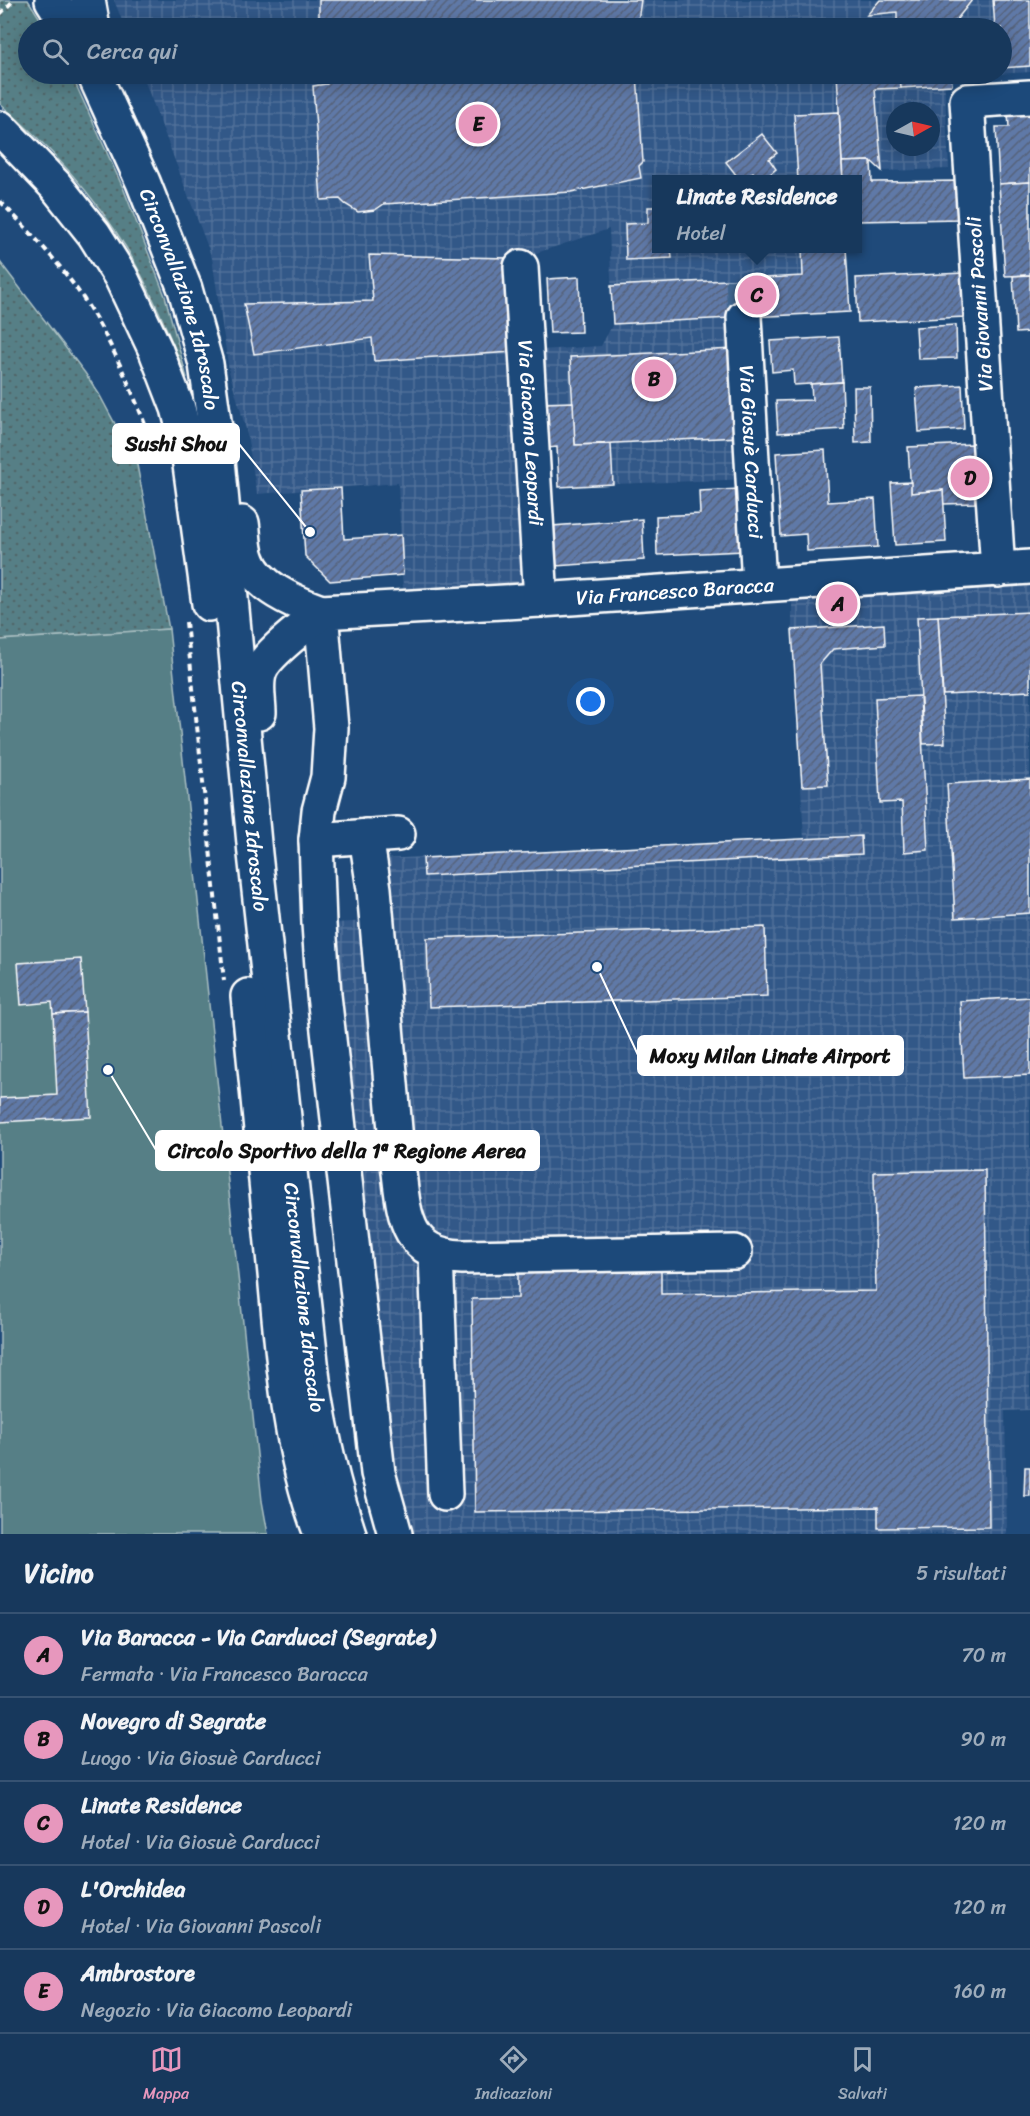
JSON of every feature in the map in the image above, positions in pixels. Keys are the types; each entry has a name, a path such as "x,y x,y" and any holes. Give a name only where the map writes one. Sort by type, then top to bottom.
{"main road":[{"path":"52,0 64,18"},
{"path":"88,0 91,18"},
{"name":"Circonvallazione Idroscalo","path":"99,84 143,182 185,289 206,364 215,428 255,854 313,1380 322,1440 336,1496 349,1534"},
{"path":"110,84 143,182"},
{"name":"Via Giovanni Pascoli","path":"998,570 967,101 1030,97"},
{"name":"Circonvallazione Idroscalo","path":"1,129 75,209 111,261 156,351 178,408 188,443 207,579 285,1381 297,1448 321,1534"},
{"name":"Via Giacomo Leopardi","path":"521,267 541,600"},
{"name":"Via Giosuè Carducci","path":"744,317 759,585"},
{"path":"206,364 231,434 247,557 258,576 286,599 321,612"},
{"name":"Via Francesco Baracca","path":"321,612 541,600 1030,567"},
{"path":"321,612 331,728 328,777 319,811 316,840 324,995 378,1473 395,1534"},
{"path":"255,854 266,816 258,687 260,670 283,644 321,612"},
{"path":"316,840 382,835 374,889 396,1142 404,1209 418,1240 426,1249 436,1254 462,1257 735,1252"},
{"path":"436,1254 445,1494"}],"path":[{"path":"0,14 14,0"},
{"path":"0,201 63,270 96,317 129,382 159,459"},
{"path":"185,618 224,986"}],"shaded area":[{"path":"114,0 1030,0 1030,72 1012,73 1012,18 121,18"},
{"path":"146,84 944,84 949,169 882,171 871,161 842,162 843,175 652,175 652,253 846,253 850,312 747,317 753,479 613,484 611,444 575,445 573,402 545,403 541,600 404,607 398,483 257,494 246,429 229,371 212,258","holes":["609,229 613,324 601,346 526,351 521,258"]},
{"path":"1030,567 1030,1410 1005,1411 1007,1534 395,1534 319,924 385,920 382,859 804,839 792,630 792,583"}],"green space":[{"path":"0,0 28,0 40,18 18,18 18,84 76,84 124,190 165,296 187,378 152,296 114,229 69,171 0,104"},
{"path":"0,262 85,373 99,394 137,465 169,629 0,640"},
{"path":"169,629 262,1501 268,1534 0,1534 0,640"}],"building":[{"path":"319,0 641,0 638,18 319,18"},
{"path":"880,0 972,0 958,18 897,18 897,12 867,15"},
{"path":"993,0 1030,0 1030,66 1012,67 1012,18 994,18"},
{"path":"327,84 638,84 643,162 639,166 641,178 571,192 384,204 375,210 358,212 340,199 321,200 313,86"},
{"path":"838,84 901,84 901,88 875,89 882,171 871,161 842,162"},
{"path":"901,84 952,85 901,88"},
{"path":"839,112 843,175 798,175 794,114"},
{"path":"1030,113 1030,182 999,184 996,127 1009,127 1008,114"},
{"path":"762,134 777,153 769,159 776,169 769,175 755,175 753,172 750,175 736,175 726,162"},
{"path":"871,161 872,182 959,181 960,219 862,221 862,175 843,175 842,162"},
{"path":"1030,182 1030,275 1005,276 999,184"},
{"path":"648,207 652,207 652,253 672,253 672,258 626,260 625,224 648,223"},
{"path":"802,253 846,253 850,312 613,324 611,286 803,276"},
{"path":"369,255 508,258 513,352 374,361 372,338 254,354 244,304 373,301"},
{"path":"963,273 965,317 858,322 856,278"},
{"path":"1030,275 1030,332 1016,333 1013,276"},
{"path":"579,277 581,332 550,333 547,279"},
{"path":"956,325 957,358 918,359 916,327"},
{"path":"839,337 842,382 794,385 793,370 772,372 770,341"},
{"path":"734,349 739,437 575,445 570,357"},
{"path":"842,382 844,429 778,433 776,401 812,400 811,384"},
{"path":"962,385 964,429 919,432 916,388"},
{"path":"854,387 870,387 871,442 855,443"},
{"path":"573,402 575,445 611,444 613,484 559,487 557,447 547,448 545,403"},
{"path":"972,444 975,503 943,504 943,490 911,493 908,447"},
{"path":"825,450 828,502 875,499 878,547 807,551 806,534 781,536 776,453"},
{"path":"911,482 911,493 943,490 946,542 895,545 891,483"},
{"path":"341,488 344,539 401,535 403,575 330,581 305,556 301,490"},
{"path":"741,489 744,551 657,555 656,516 700,514 699,491"},
{"path":"642,519 644,560 555,566 552,526"},
{"path":"1030,612 1030,691 943,695 938,616"},
{"path":"938,616 945,743 923,744 917,617"},
{"path":"884,624 885,645 833,649 820,664 828,785 802,786 792,630"},
{"path":"920,696 928,850 904,852 902,802 880,803 875,698"},
{"path":"1030,779 1030,913 955,918 947,784"},
{"path":"861,836 862,854 424,876 423,858"},
{"path":"765,927 767,996 429,1007 427,938"},
{"path":"81,959 85,1012 53,1014 52,1002 21,1005 18,963"},
{"path":"1030,997 1030,1075 964,1078 960,1001"},
{"path":"85,1012 91,1117 0,1122 0,1098 57,1095 53,1014"},
{"path":"985,1170 989,1527 878,1528 878,1507 475,1512 472,1299 518,1298 518,1259 661,1257 661,1294 876,1291 874,1172"},
{"path":"1025,1467 1030,1467 1030,1496 1024,1496"}],"tunnel":[{"path":"742,279 744,317"}],"place":[{"name":"Ambrostore","path":"478,124"},
{"name":"Linate Residence","path":"757,295"},
{"name":"Novegro di Segrate","path":"654,379"},
{"name":"L'Orchidea","path":"970,478"},
{"name":"Sushi Shou","path":"310,532"},
{"name":"Via Baracca - Via Carducci (Segrate)","path":"838,604"},
{"name":"Moxy Milan Linate Airport","path":"597,967"},
{"name":"Circolo Sportivo della 1ª Regione Aerea","path":"108,1070"}]}
